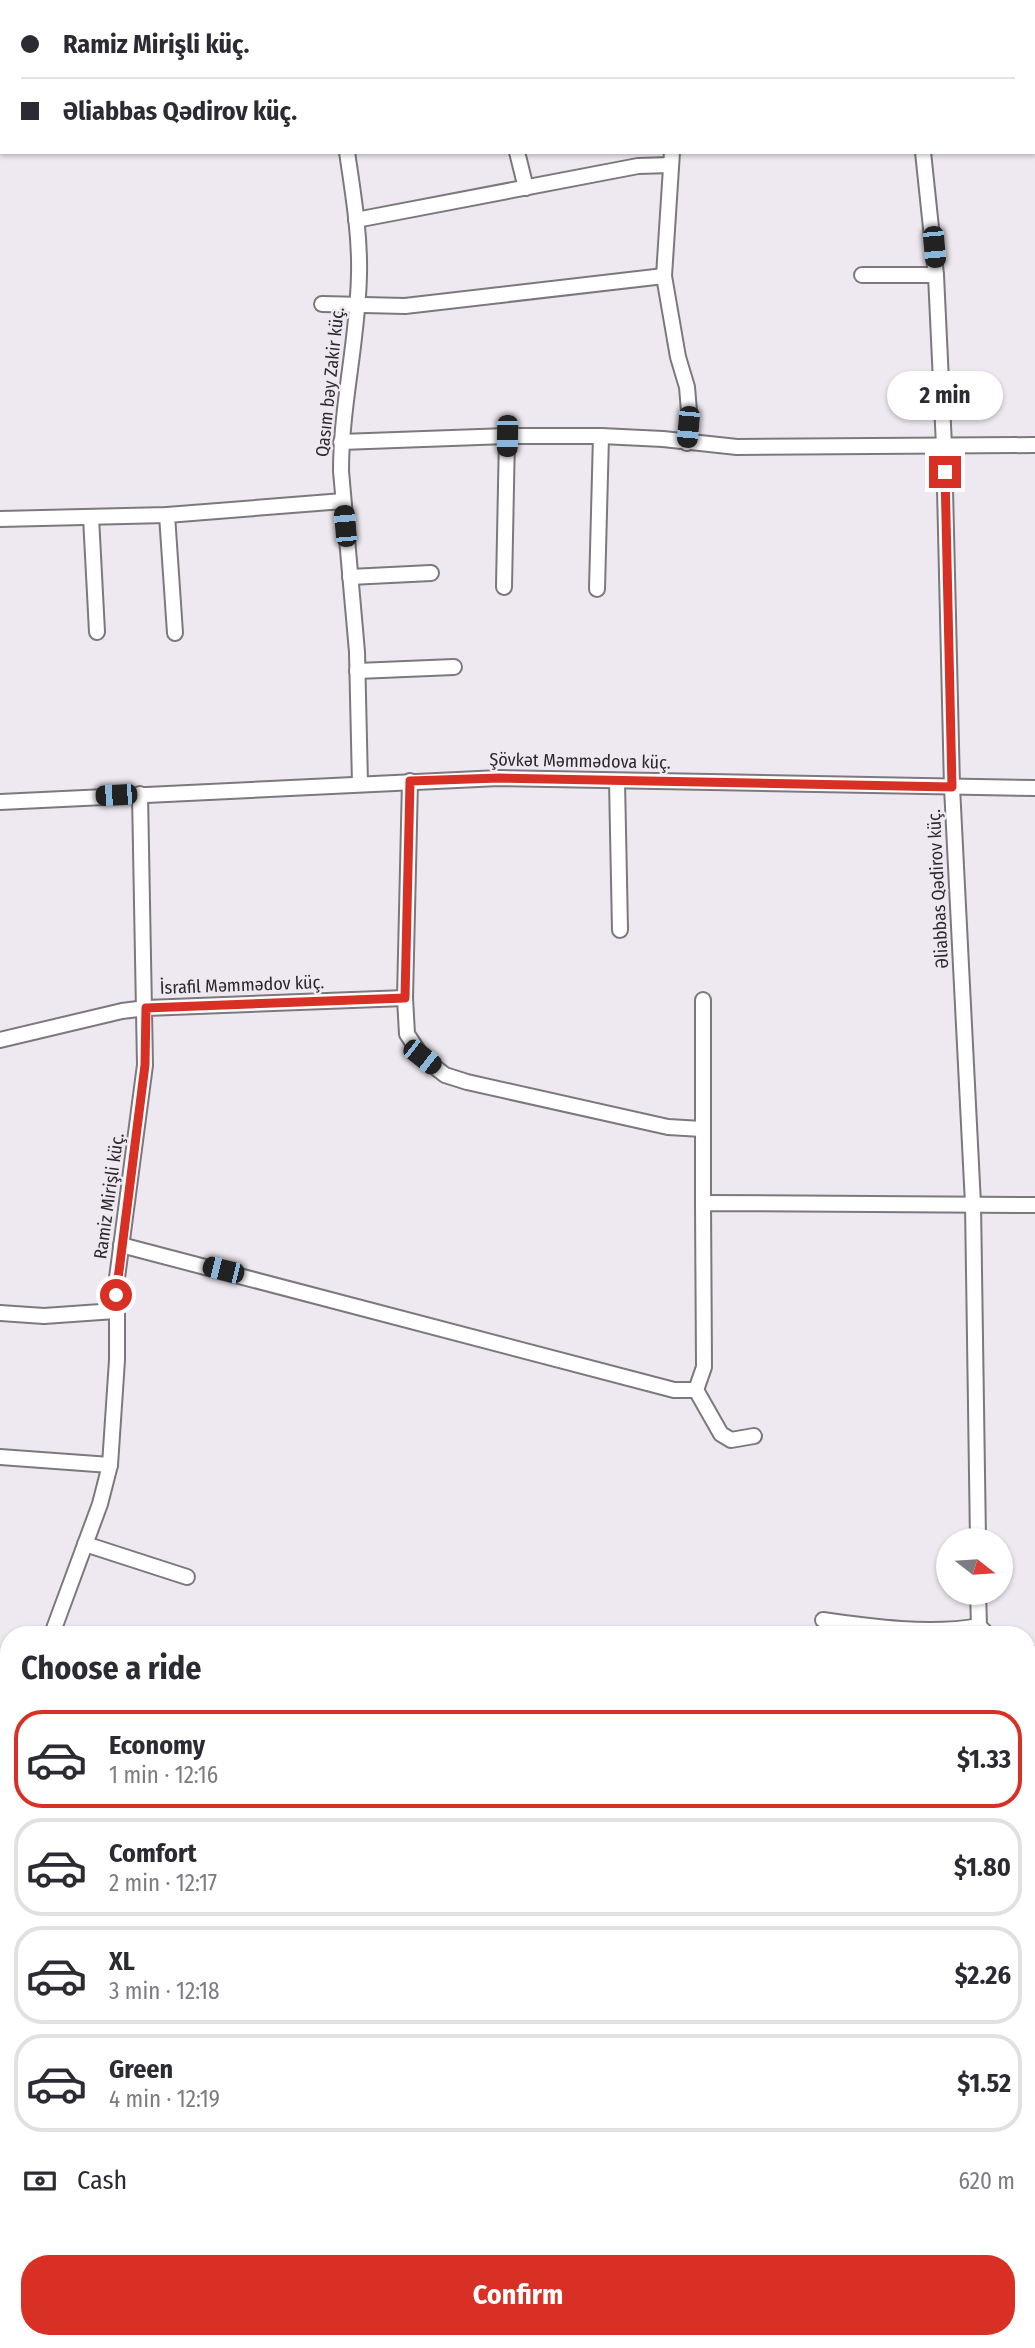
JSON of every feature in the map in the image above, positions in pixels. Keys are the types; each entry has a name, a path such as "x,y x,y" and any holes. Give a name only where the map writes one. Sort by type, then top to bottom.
{"street":[{"name":"Qasım bəy Zakir küç.","path":"347,154 356,220 359,274 341,443 357,671 360,784"},
{"path":"518,154 526,188"},
{"name":"Əliabbas Qədirov küç.","path":"923,154 936,275 944,446 952,787 973,1204 978,1528"},
{"path":"356,220 671,159 664,276 678,357 687,387 690,411 687,443"},
{"path":"862,275 936,275"},
{"path":"322,304 405,306 664,276"},
{"path":"341,443 507,436 601,436 737,447 1035,445"},
{"path":"504,587 507,436"},
{"path":"597,589 601,436"},
{"path":"0,519 167,515 343,501"},
{"path":"167,515 175,633"},
{"path":"91,517 97,632"},
{"path":"350,577 431,573"},
{"path":"357,671 454,667"},
{"name":"Şövkət Məmmədova küç.","path":"0,802 499,778 1035,788"},
{"path":"410,781 405,998 407,1034 422,1057 445,1075 467,1082 668,1127 702,1129"},
{"path":"617,781 620,930"},
{"name":"Ramiz Mirişli küç.","path":"54,1626 100,1504 110,1465 117,1360 115,1311 145,1065 140,794"},
{"name":"İsrafil Məmmədov küç.","path":"0,1040 122,1011 146,1008 405,998"},
{"path":"696,1390 705,1367 702,1129 704,1000"},
{"path":"703,1203 1035,1205"},
{"path":"121,1245 674,1390 696,1390"},
{"path":"0,1313 44,1315 115,1311"},
{"path":"696,1390 722,1434 731,1440 754,1436"},
{"path":"0,1457 110,1465"},
{"path":"85,1544 187,1577"},
{"path":"980,1605 982,1626"},
{"path":"823,1620 860,1626"}],"route":[{"path":"116,1295 145,1065 146,1008 405,998 410,781 499,778 952,787 945,472"}]}
